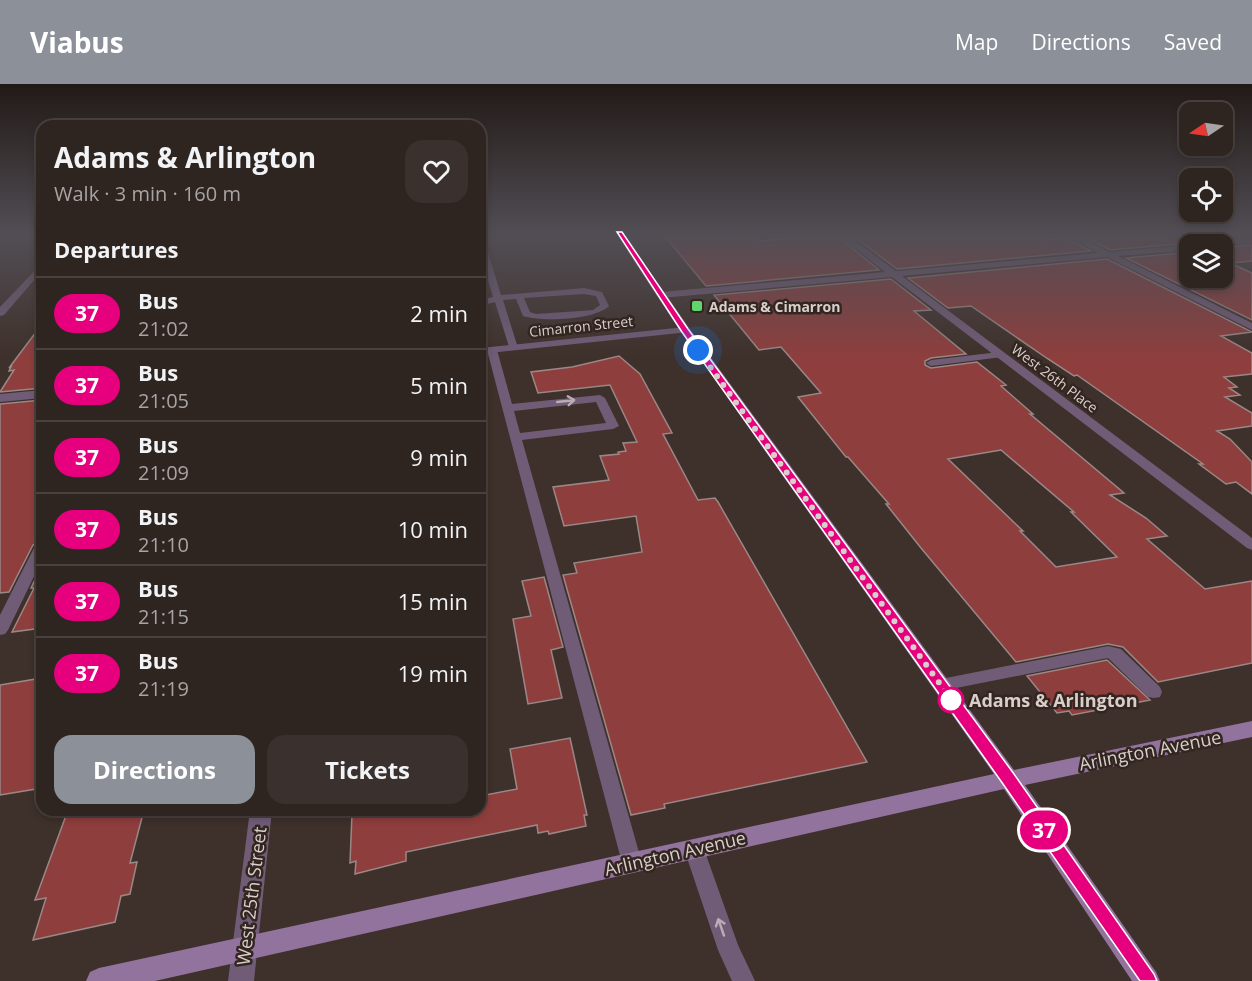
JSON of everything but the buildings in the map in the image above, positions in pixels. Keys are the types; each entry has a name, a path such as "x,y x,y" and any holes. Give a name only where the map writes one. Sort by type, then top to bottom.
{"main road":[{"path":"648,276 1009,779 1147,981"},
{"name":"Arlington Avenue","path":"99,981 1009,779 1252,729"}],"street":[{"path":"0,313 33,276"},
{"path":"661,295 872,276"},
{"name":"West 26th Place","path":"895,276 1252,545"},
{"path":"1150,276 1252,327"},
{"name":"Cimarron Street","path":"486,350 685,330"},
{"path":"0,398 36,395"},
{"name":"West 25th Street","path":"241,981 260,816"}],"lane":[{"path":"488,276 498,298 513,348"},
{"path":"486,301 498,298 519,296 592,291 599,294 605,306 595,312 535,317 526,314 519,296"},
{"path":"486,350 508,408 632,863"},
{"path":"931,363 999,355"},
{"path":"508,408 600,398 613,426 516,437"},
{"path":"0,630 36,558"},
{"path":"941,685 1108,652 1115,654 1154,692"},
{"path":"694,849 729,950 744,981"}],"bus line":[{"name":"37","path":"648,276 1009,779 1147,981"}],"place":[{"name":"Adams & Cimarron","path":"697,306"},
{"name":"Adams & Arlington","path":"951,700"}],"route":[{"path":"698,350 953,702 951,700"}]}
